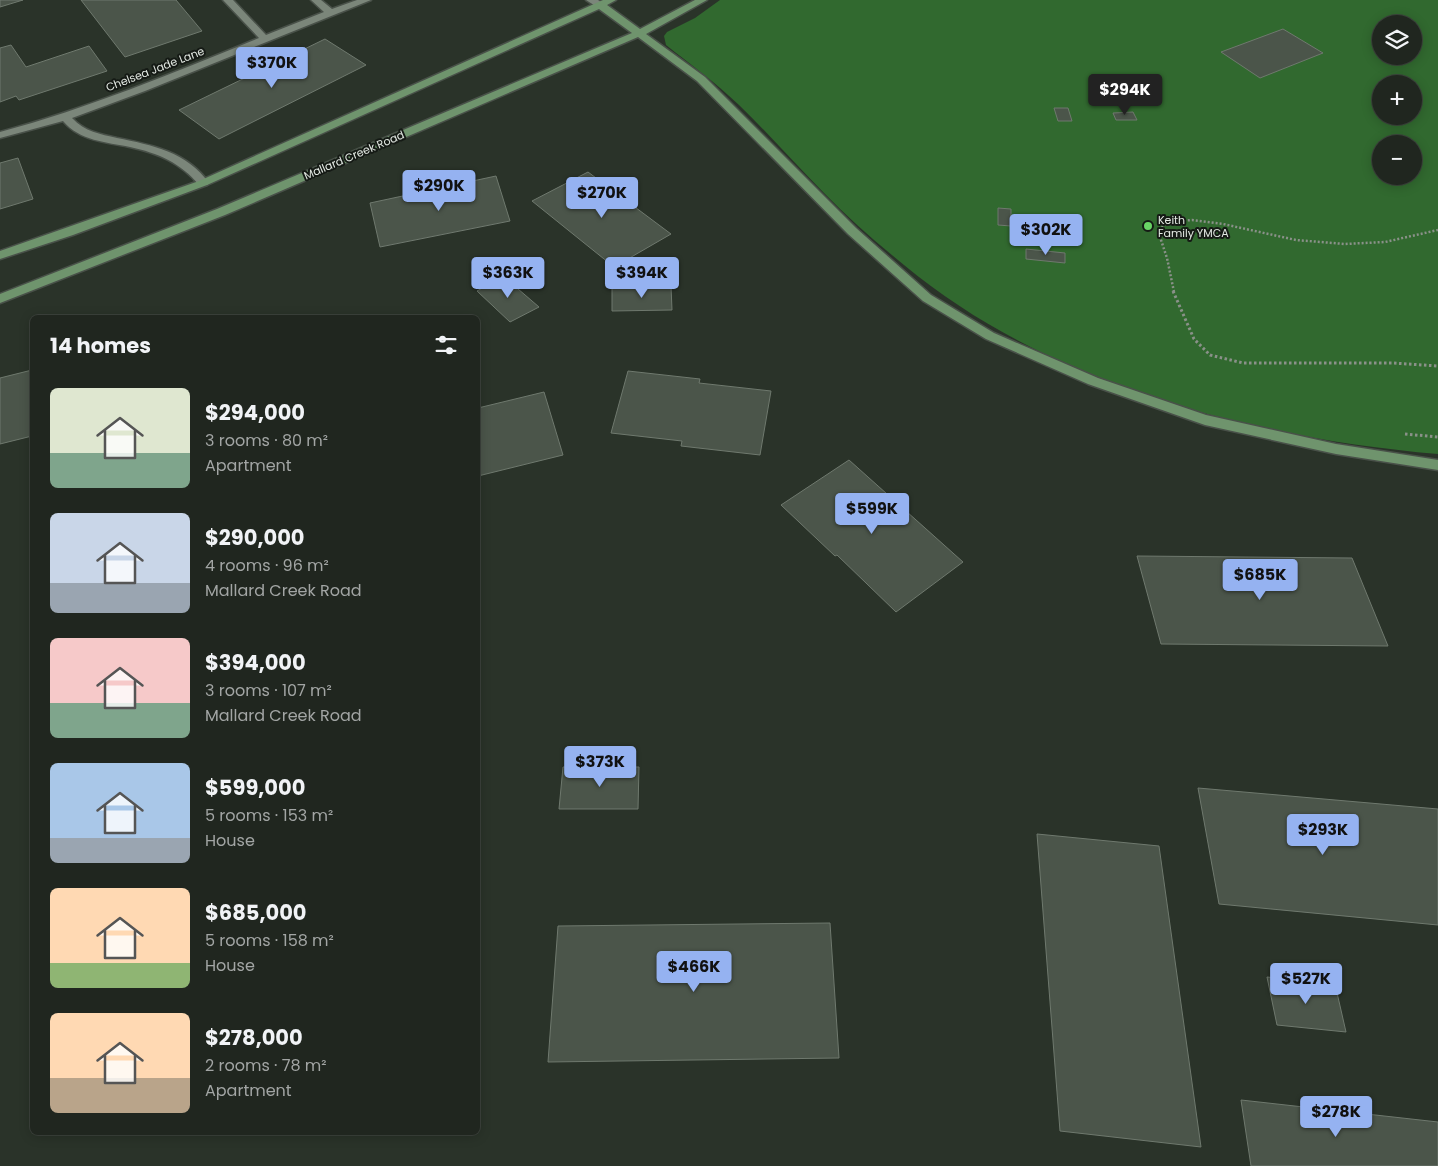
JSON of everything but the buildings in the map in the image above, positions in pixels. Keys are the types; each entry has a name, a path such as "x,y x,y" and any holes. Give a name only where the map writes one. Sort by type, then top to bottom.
{"main road":[{"name":"Mallard Creek Road","path":"0,298 221,212 640,33 702,0"},
{"path":"0,255 203,183 601,2 701,79 852,231 927,298 990,336 1093,381 1205,420 1336,449 1438,465"}],"street":[{"path":"228,0 264,39"},
{"path":"316,0 330,12"},
{"name":"Chelsea Jade Lane","path":"0,135 65,117 157,83 330,12 366,0"},
{"path":"65,117 74,128 83,133 164,153 183,162 203,183"}],"path":[{"path":"1438,230 1382,242 1334,244 1293,240 1215,222 1196,220 1165,224 1158,231 1167,258 1171,285 1175,296 1194,339 1210,355 1243,363 1393,363 1438,366"},
{"path":"1402,434 1438,437"}],"green space":[{"name":"Keith Family YMCA","path":"720,0 1438,0 1438,454 1297,435 1227,419 1157,399 1089,374 1023,343 961,307 904,265 863,230 833,203 739,105 666,45 664,36 667,32 695,18"}],"place":[{"name":"Keith Family YMCA","path":"1148,226"}]}
